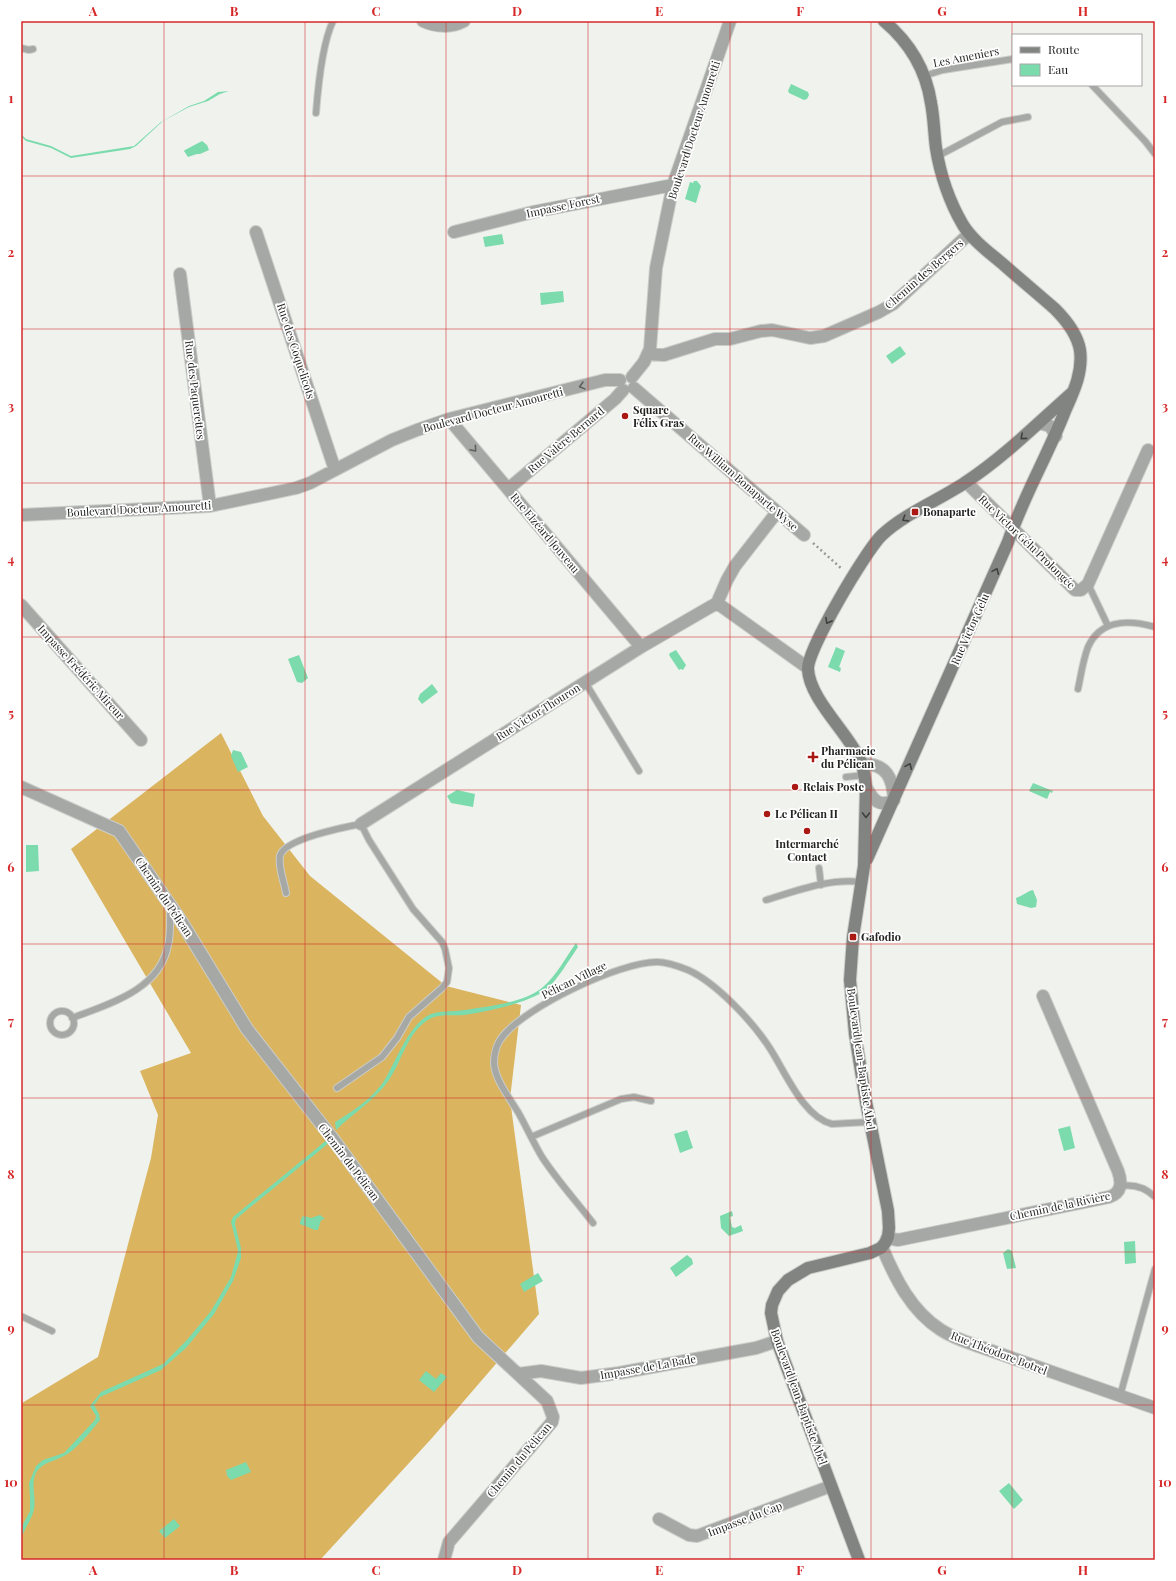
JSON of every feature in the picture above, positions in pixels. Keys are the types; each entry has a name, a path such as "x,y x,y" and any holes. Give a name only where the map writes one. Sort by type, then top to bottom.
{"street":[{"path":"424,21 442,26 459,24 464,21"},
{"name":"Boulevard Docteur Amouretti","path":"21,515 210,506 296,488 310,483 406,434 449,419 605,380 627,384 644,362 648,354 652,337 656,268 673,185 730,21"},
{"path":"864,775 875,765 885,772 890,777 893,785 894,800 885,804 876,801 871,796 856,752 815,691 808,668 813,648 867,552 882,534 908,516 966,482 994,461 1039,423 1073,392 1078,380 1080,356 1078,342 1071,327 1055,309 986,250 963,225 955,208 938,156 931,103 924,76 916,59 903,40 884,21"},
{"name":"Impasse Forest","path":"454,232 540,210 673,185"},
{"name":"Rue des Coquelicots","path":"256,232 335,470"},
{"name":"Chemin des Bergers","path":"648,354 664,355 715,339 730,339 761,330 772,330 810,338 817,338 831,334 893,304 970,234"},
{"name":"Rue des Paquerettes","path":"180,274 210,506"},
{"name":"Rue Valère Bernard","path":"508,489 615,399 627,384"},
{"name":"Rue William Bonaparte Wyse","path":"627,384 804,535"},
{"name":"Rue Victor Gélu","path":"864,866 1013,529 1056,436 1073,392"},
{"name":"Rue Elzéard Jouveau","path":"449,419 641,647"},
{"path":"1039,423 1050,426 1056,436"},
{"name":"Rue Victor Gélu Prolongée","path":"966,482 1075,590 1081,590 1088,584 1148,450"},
{"path":"777,512 735,566 726,580 718,603 808,668"},
{"name":"Rue Victor Thouron","path":"361,824 641,647 718,603"},
{"name":"Impasse Frédéric Mireur","path":"21,606 141,740"},
{"name":"Boulevard Jean-Baptiste Abel","path":"859,1560 778,1341 772,1321 772,1305 778,1291 788,1280 808,1268 870,1253 884,1242 889,1228 888,1211 869,1122 855,1034 850,980 853,937 864,866 864,775"},
{"name":"Chemin du Pélican","path":"21,787 119,831 170,905 247,1029 333,1139 478,1336 547,1401 553,1417 552,1422 449,1542 444,1560"},
{"name":"Chemin de la Rivière","path":"884,1242 1097,1200 1117,1194 1121,1186 1118,1171 1044,996"},
{"name":"Rue Théodore Botrel","path":"884,1242 894,1275 905,1294 926,1318 940,1330 953,1337 975,1345 1155,1408"},
{"name":"Impasse de La Bade","path":"518,1374 541,1371 581,1378 756,1348 778,1341"},
{"name":"Impasse du Cap","path":"659,1519 689,1535 697,1536 831,1486"}],"lane":[{"path":"316,113 324,55 333,21"},
{"path":"21,48 29,50 33,49"},
{"name":"Les Ameniers","path":"924,76 944,70 1012,59"},
{"path":"1093,86 1145,141 1155,154"},
{"path":"938,156 1002,122 1028,118"},
{"path":"1088,584 1108,626"},
{"path":"1078,689 1088,647 1099,632 1108,626 1119,623 1132,622 1155,627"},
{"path":"585,682 638,770"},
{"path":"846,777 864,775"},
{"path":"286,893 280,865 280,856 283,849 292,843 308,837 361,824 369,840 413,909 442,942 445,949 449,968 447,982 409,1017 386,1053 371,1066 337,1088"},
{"path":"820,868 821,885"},
{"path":"766,900 821,885 847,881 861,882"},
{"path":"72,1018 124,998 148,980 160,965 168,946 170,905"},
{"name":"Pélican Village","path":"593,1223 542,1157 496,1072 494,1056 498,1043 510,1028 532,1013 589,981 603,975 635,964 657,962 677,965 694,973 716,989 746,1017 768,1045 802,1101 814,1115 826,1123 832,1124 869,1122"},
{"path":"531,1137 621,1099 634,1097 651,1101"},
{"path":"1121,1186 1137,1186 1146,1190 1155,1197"},
{"path":"1120,1396 1155,1269"},
{"path":"21,1316 52,1331"}],"path":[{"name":"Rue William Bonaparte Wyse","path":"804,535 852,578"}],"shaded area":[{"path":"221,733 263,816 310,876 446,986 521,1005 510,1099 539,1314 432,1438 320,1560 21,1560 22,1403 98,1357 151,1158 158,1115 140,1071 191,1053 71,849"}],"water":[{"path":"791,84 808,92 809,95 807,99 804,100 789,93 788,91"},
{"path":"229,91 208,101 189,107 163,121 136,146 130,149 71,158 51,148 26,141 21,136 21,134 26,139 51,146 71,156 134,146 161,122 189,106 204,101 218,92"},
{"path":"202,141 207,145 209,150 188,157 184,151"},
{"path":"694,181 697,181 701,186 696,203 685,199 690,182 693,183"},
{"path":"502,234 504,244 485,247 483,237"},
{"path":"563,291 564,302 541,305 540,293"},
{"path":"900,346 906,354 892,364 886,356"},
{"path":"836,647 845,651 839,667 841,668 840,672 828,667"},
{"path":"676,650 686,665 683,670 679,670 669,655"},
{"path":"299,655 308,678 302,683 297,682 288,659"},
{"path":"432,684 438,692 422,704 418,699 420,694"},
{"path":"233,750 241,752 248,767 238,772 231,756"},
{"path":"1033,783 1053,791 1052,793 1050,792 1047,799 1029,791"},
{"path":"457,790 475,794 473,807 451,803 447,796"},
{"path":"26,845 38,845 39,871 26,872"},
{"path":"1033,890 1037,900 1036,907 1031,908 1017,904 1016,898"},
{"path":"576,943 578,947 551,985 530,999 484,1012 464,1015 436,1016 428,1020 415,1032 389,1080 370,1100 336,1130 335,1122 360,1105 382,1084 407,1038 413,1029 427,1016 440,1012 465,1010 506,1003 526,997 543,987 561,966"},
{"path":"1070,1126 1075,1148 1064,1151 1058,1129"},
{"path":"687,1130 693,1148 680,1153 674,1134"},
{"path":"328,1139 330,1142 236,1219 235,1224 241,1248 241,1258 233,1281 214,1314 186,1348 161,1370 100,1397 94,1405 99,1414 100,1420 78,1446 69,1453 44,1465 37,1471 34,1481 34,1508 32,1516 21,1538 21,1528 30,1511 29,1483 36,1466 43,1460 64,1453 95,1420 96,1416 90,1406 101,1392 163,1364 187,1340 211,1311 231,1277 238,1250 231,1222 233,1217"},
{"path":"732,1211 733,1216 730,1217 732,1227 735,1228 741,1225 743,1231 729,1236 721,1228 720,1216"},
{"path":"320,1215 325,1219 321,1220 318,1230 300,1224 302,1217 304,1216 311,1218"},
{"path":"1135,1241 1136,1263 1125,1264 1124,1242"},
{"path":"1008,1249 1012,1251 1016,1268 1007,1269 1003,1253"},
{"path":"687,1255 692,1259 693,1264 676,1277 670,1268"},
{"path":"538,1273 543,1281 524,1292 520,1284"},
{"path":"426,1371 436,1379 441,1373 447,1377 434,1392 419,1380"},
{"path":"246,1462 251,1472 231,1480 227,1476 226,1470"},
{"path":"1009,1483 1023,1500 1014,1509 999,1491"},
{"path":"174,1519 180,1526 165,1538 159,1531"}],"place":[{"name":"Square Félix Gras","path":"625,416"},
{"name":"Bonaparte","path":"915,512"},
{"name":"Pharmacie du Pélican","path":"813,757"},
{"name":"Relais Poste","path":"795,787"},
{"name":"Le Pélican II","path":"767,814"},
{"name":"Intermarché Contact","path":"807,831"},
{"name":"Gafodio","path":"853,937"}]}
